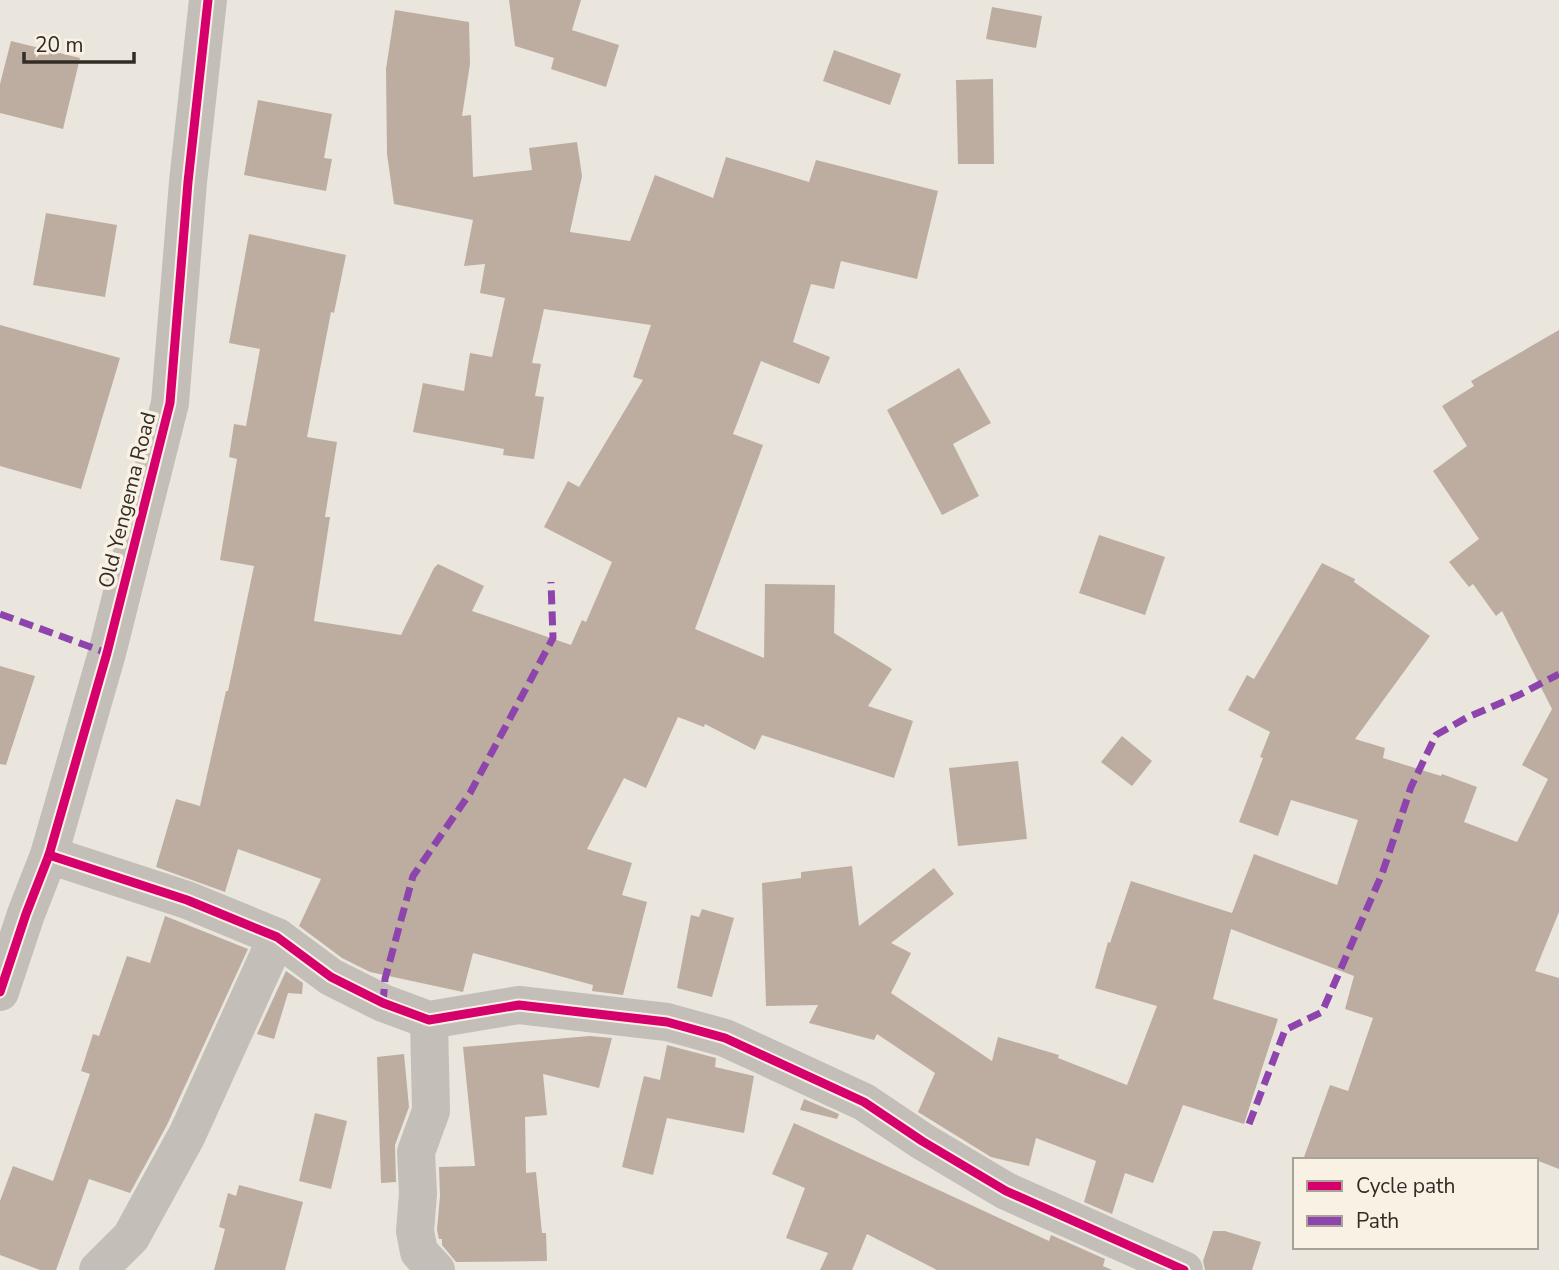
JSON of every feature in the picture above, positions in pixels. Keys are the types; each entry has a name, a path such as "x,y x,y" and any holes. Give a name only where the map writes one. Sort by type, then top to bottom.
{"street":[{"name":"Old Yengema Road","path":"0,992 49,855 107,653 170,403 188,182 208,0"},
{"path":"49,855 187,900 277,937 331,977 383,1003 429,1020 519,1005 667,1022 725,1038 864,1102 922,1141 1006,1191 1184,1270"},
{"path":"98,1270 131,1237 187,1135 277,937"},
{"path":"429,1020 431,1111 416,1152 418,1194 415,1231 419,1252 436,1270"}],"building":[{"path":"509,0 581,0 572,30 619,45 606,87 551,69 554,58 515,46"},
{"path":"992,7 1042,16 1036,48 986,39"},
{"path":"395,10 469,22 470,64 462,116 471,115 473,177 532,170 529,148 577,142 582,176 570,232 630,241 655,175 713,198 726,157 809,182 816,160 938,191 917,279 841,261 834,289 811,284 793,342 830,357 819,384 761,361 733,434 763,445 695,629 764,658 765,584 835,585 834,633 892,669 868,706 913,721 894,778 762,735 755,750 705,724 704,727 678,717 646,788 624,778 587,849 632,863 622,895 647,902 623,995 592,991 593,985 473,953 463,992 370,972 342,958 299,926 321,879 238,849 225,892 156,867 176,799 200,806 254,566 220,560 237,459 229,457 234,424 246,426 260,349 229,343 249,234 346,255 334,313 331,312 307,437 337,442 325,517 330,517 314,621 401,635 438,564 484,586 472,611 571,645 582,620 586,622 612,562 544,527 568,481 579,487 643,380 633,377 651,325 544,309 532,363 541,364 535,396 544,397 534,459 503,455 504,449 413,432 423,383 464,391 470,353 492,357 505,298 480,293 485,264 464,266 473,220 394,204 387,154 386,69"},
{"path":"11,41 80,58 63,129 0,113 0,84"},
{"path":"834,50 901,74 890,105 823,81"},
{"path":"993,79 994,164 958,164 956,80"},
{"path":"258,100 332,114 324,158 332,159 326,191 244,175"},
{"path":"46,213 117,225 105,297 33,285"},
{"path":"0,325 120,358 81,489 0,466"},
{"path":"1559,330 1559,912 1535,971 1559,978 1559,1169 1538,1161 1538,1158 1304,1158 1330,1085 1348,1091 1373,1018 1345,1009 1354,976 1231,929 1213,999 1278,1019 1244,1124 1183,1105 1153,1183 1125,1173 1112,1214 1084,1202 1096,1161 1036,1138 1029,1166 991,1157 918,1112 935,1073 886,1040 877,1034 874,1040 809,1023 818,1005 766,1006 762,883 801,878 801,872 852,866 859,926 934,868 954,894 891,943 911,953 891,993 992,1061 998,1037 1059,1055 1058,1058 1127,1085 1157,1006 1095,988 1108,942 1110,943 1131,881 1232,913 1254,854 1337,885 1358,820 1291,800 1278,836 1239,822 1270,732 1228,710 1247,675 1254,679 1322,563 1355,579 1354,582 1430,636 1355,739 1385,748 1383,758 1441,776 1442,774 1477,787 1464,822 1517,842 1548,779 1522,765 1552,709 1502,611 1496,616 1473,584 1469,587 1449,562 1479,539 1433,471 1467,446 1442,406 1474,386 1471,381"},
{"path":"959,368 991,423 953,444 979,496 942,515 887,410"},
{"path":"1099,535 1165,557 1145,615 1079,593"},
{"path":"0,666 35,676 6,765 0,764"},
{"path":"1122,736 1152,761 1132,786 1101,762"},
{"path":"1018,761 1027,839 958,846 949,768"},
{"path":"702,909 734,918 712,997 677,988 691,915 699,917"},
{"path":"165,916 248,949 167,1125 130,1193 89,1179 56,1270 40,1270 0,1255 0,1201 13,1166 53,1181 90,1074 81,1071 93,1034 99,1036 127,956 150,963"},
{"path":"286,971 303,983 302,994 288,993 274,1039 257,1034"},
{"path":"590,1036 612,1038 599,1088 543,1074 547,1115 525,1117 526,1173 536,1172 542,1233 546,1233 547,1261 456,1262 442,1245 437,1230 439,1167 475,1166 463,1047"},
{"path":"667,1045 716,1058 715,1067 754,1076 744,1133 667,1118 653,1175 622,1167 644,1076 660,1080"},
{"path":"404,1054 409,1107 395,1145 396,1182 381,1183 377,1057"},
{"path":"804,1099 839,1114 837,1119 800,1110"},
{"path":"315,1113 347,1121 331,1189 299,1181"},
{"path":"794,1123 1049,1241 1051,1235 1105,1259 1103,1266 1112,1270 937,1270 867,1234 852,1270 820,1270 828,1253 786,1238 805,1188 772,1174"},
{"path":"239,1185 303,1202 285,1270 214,1270 225,1229 219,1227 228,1193 236,1196"},
{"path":"1213,1231 1225,1231 1261,1242 1252,1270 1205,1270 1203,1261"}],"marked path":[{"path":"383,1003 385,979 413,876 470,793 553,638 551,582"},
{"path":"0,614 107,653"},
{"path":"1249,1124 1285,1030 1322,1012 1382,874 1411,787 1436,735 1559,674"}],"cycle path":[{"path":"0,992 49,855 107,653 170,403 188,182 208,0"},
{"path":"49,855 187,900 277,937 331,977 383,1003 429,1020 519,1005 667,1022 725,1038 864,1102 922,1141 1006,1191 1184,1270"}]}
